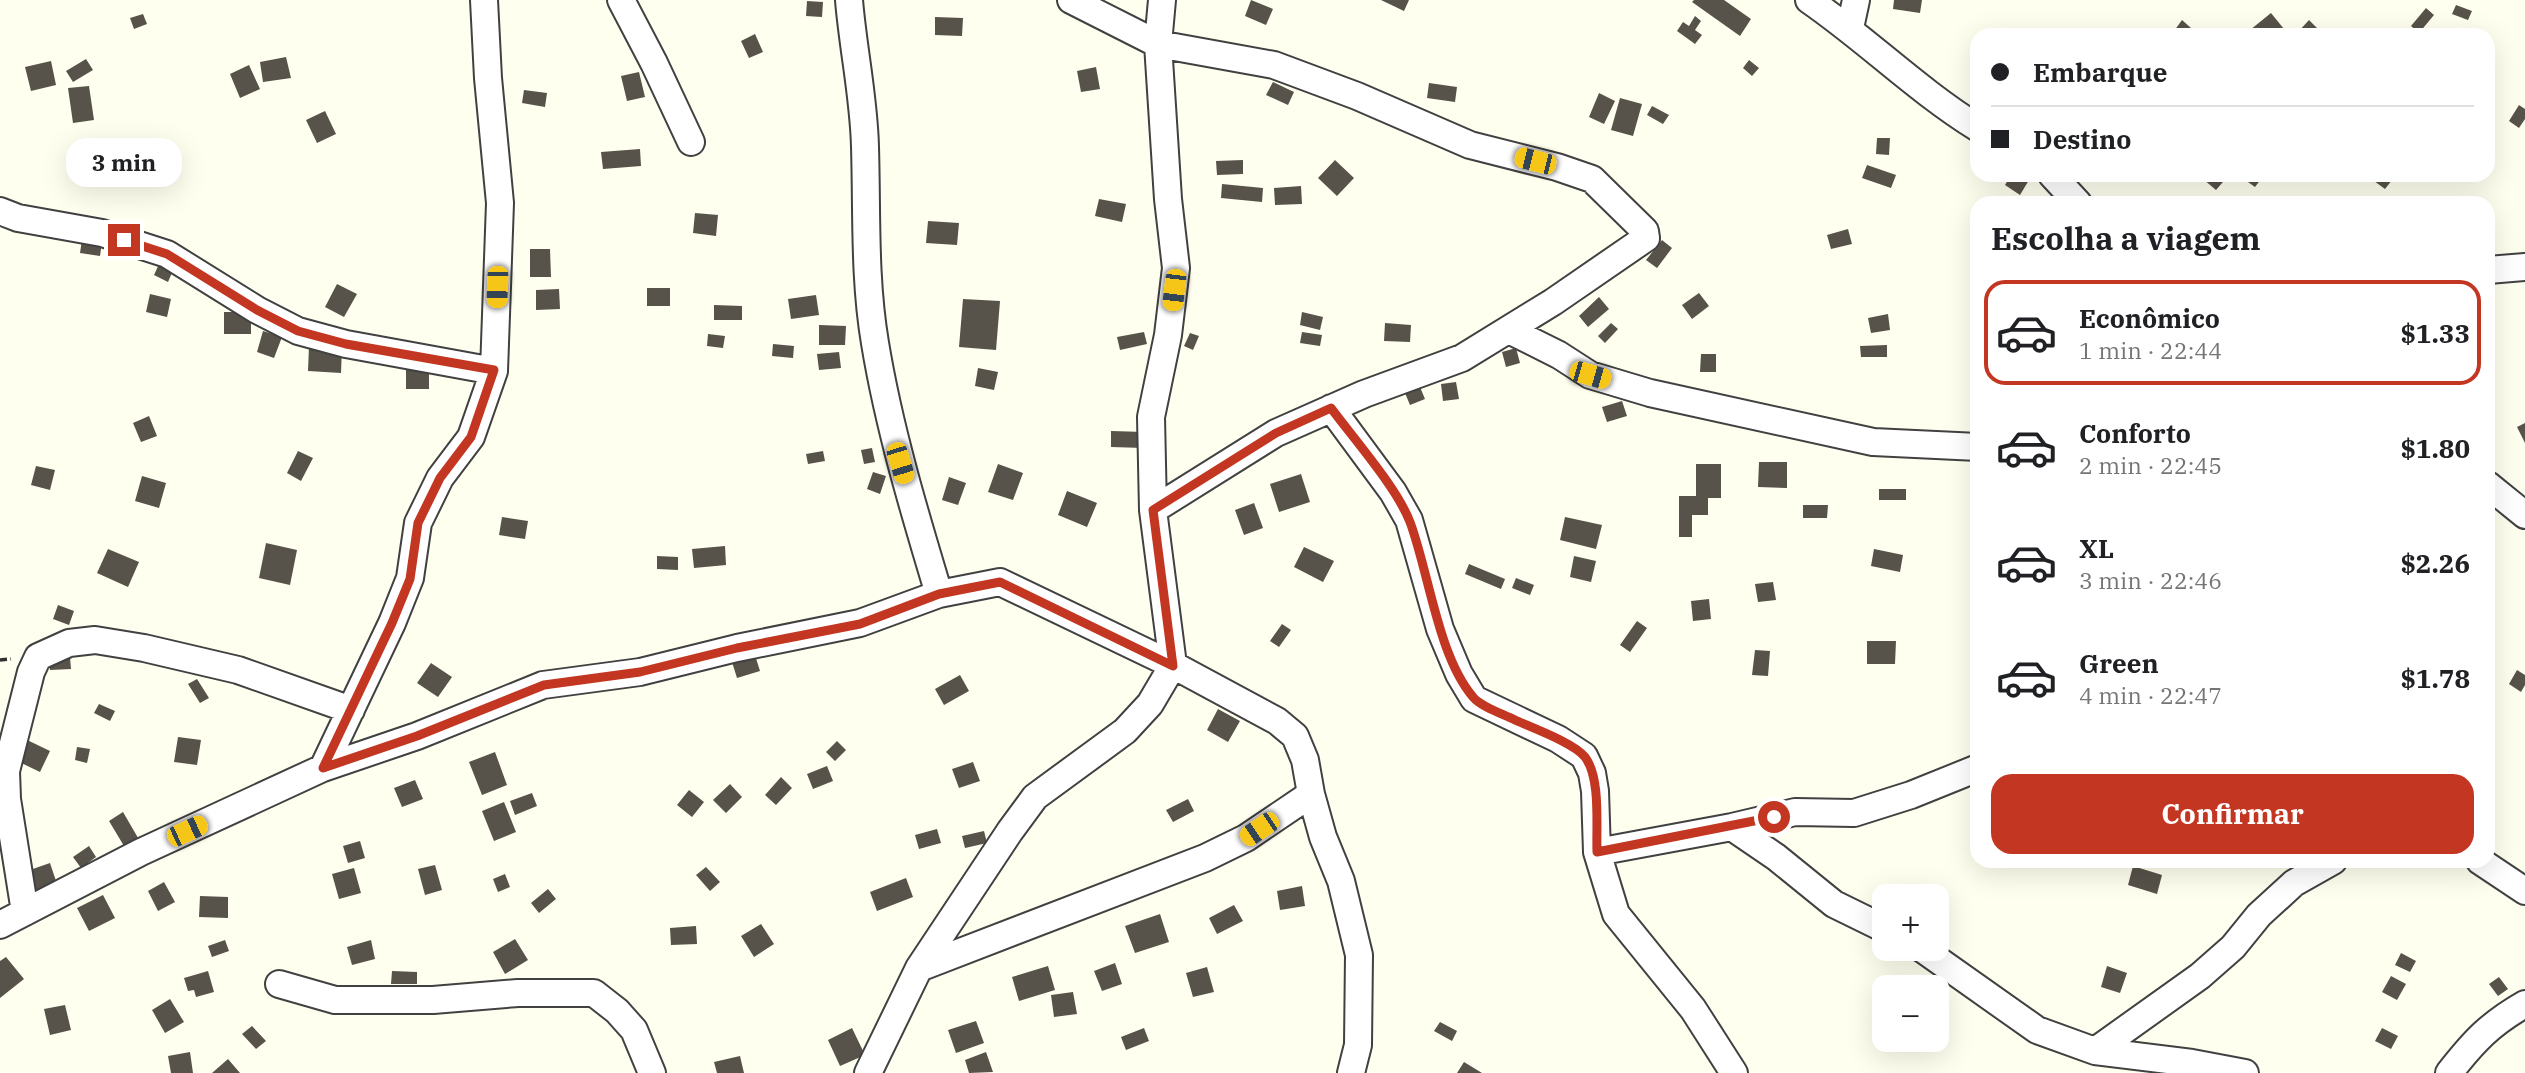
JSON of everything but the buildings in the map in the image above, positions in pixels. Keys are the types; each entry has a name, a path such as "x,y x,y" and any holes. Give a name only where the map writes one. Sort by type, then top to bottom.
{"street":[{"path":"323,768 410,579 418,523 440,478 471,437 494,370 500,203 488,78 484,0"},
{"path":"621,0 691,142"},
{"path":"849,0 863,100 864,242 874,342 900,463 939,594"},
{"path":"1071,0 1158,44 1274,65 1357,96 1470,145 1557,167 1592,179 1645,231 1646,238 1509,330 1462,358 1364,394 1276,433 1153,510"},
{"path":"869,1073 919,968 1035,797 1125,731 1150,704 1173,666 1153,510 1151,417 1168,335 1176,268 1168,199 1158,44 1163,0"},
{"path":"1809,0 1850,28 1954,114 1970,123"},
{"path":"1850,28 1856,0"},
{"path":"2058,182 2072,196"},
{"path":"0,211 18,218 102,233 167,254 257,310 298,331 346,344 494,370"},
{"path":"2495,269 2525,267"},
{"path":"1509,330 1559,355 1590,375 1650,393 1873,442 1970,447"},
{"path":"1331,408 1393,492 1409,520 1440,629 1459,674 1474,699 1558,739 1584,756 1592,773 1595,791 1597,852 1616,914 1693,1009 1734,1073"},
{"path":"2495,491 2525,515"},
{"path":"0,925 141,852 323,768 417,736 544,685 640,672 737,648 860,624 939,594 1000,582 1173,666 1277,721 1295,736 1305,760 1311,793 1329,856 1345,892 1359,955 1358,1045 1351,1073"},
{"path":"25,912 9,812 6,771 31,672 38,657 69,643 95,640 144,648 238,670 351,710"},
{"path":"1597,852 1732,827 1795,812 1854,813 1911,795 1970,771"},
{"path":"919,968 1205,858 1246,838 1311,793"},
{"path":"1732,827 1776,857 1834,904 1872,923"},
{"path":"2095,1051 2200,976 2233,947 2259,915 2294,883 2321,868"},
{"path":"2490,868 2525,891"},
{"path":"1939,961 2037,1030 2095,1051 2192,1063 2245,1073"},
{"path":"279,984 335,1000 433,1000 518,993 594,993 635,1030 652,1073"},
{"path":"2449,1073 2475,1040 2500,1018 2525,1003"}],"route":[{"path":"124,240 167,254 257,310 298,331 346,344 494,370 471,437 440,478 418,523 410,579 323,768 417,736 544,685 640,672 737,648 860,624 939,594 1000,582 1173,666 1153,510 1276,433 1331,408 1393,492 1409,520 1440,629 1459,674 1474,699 1558,739 1584,756 1592,773 1595,791 1597,852 1774,817"}]}
